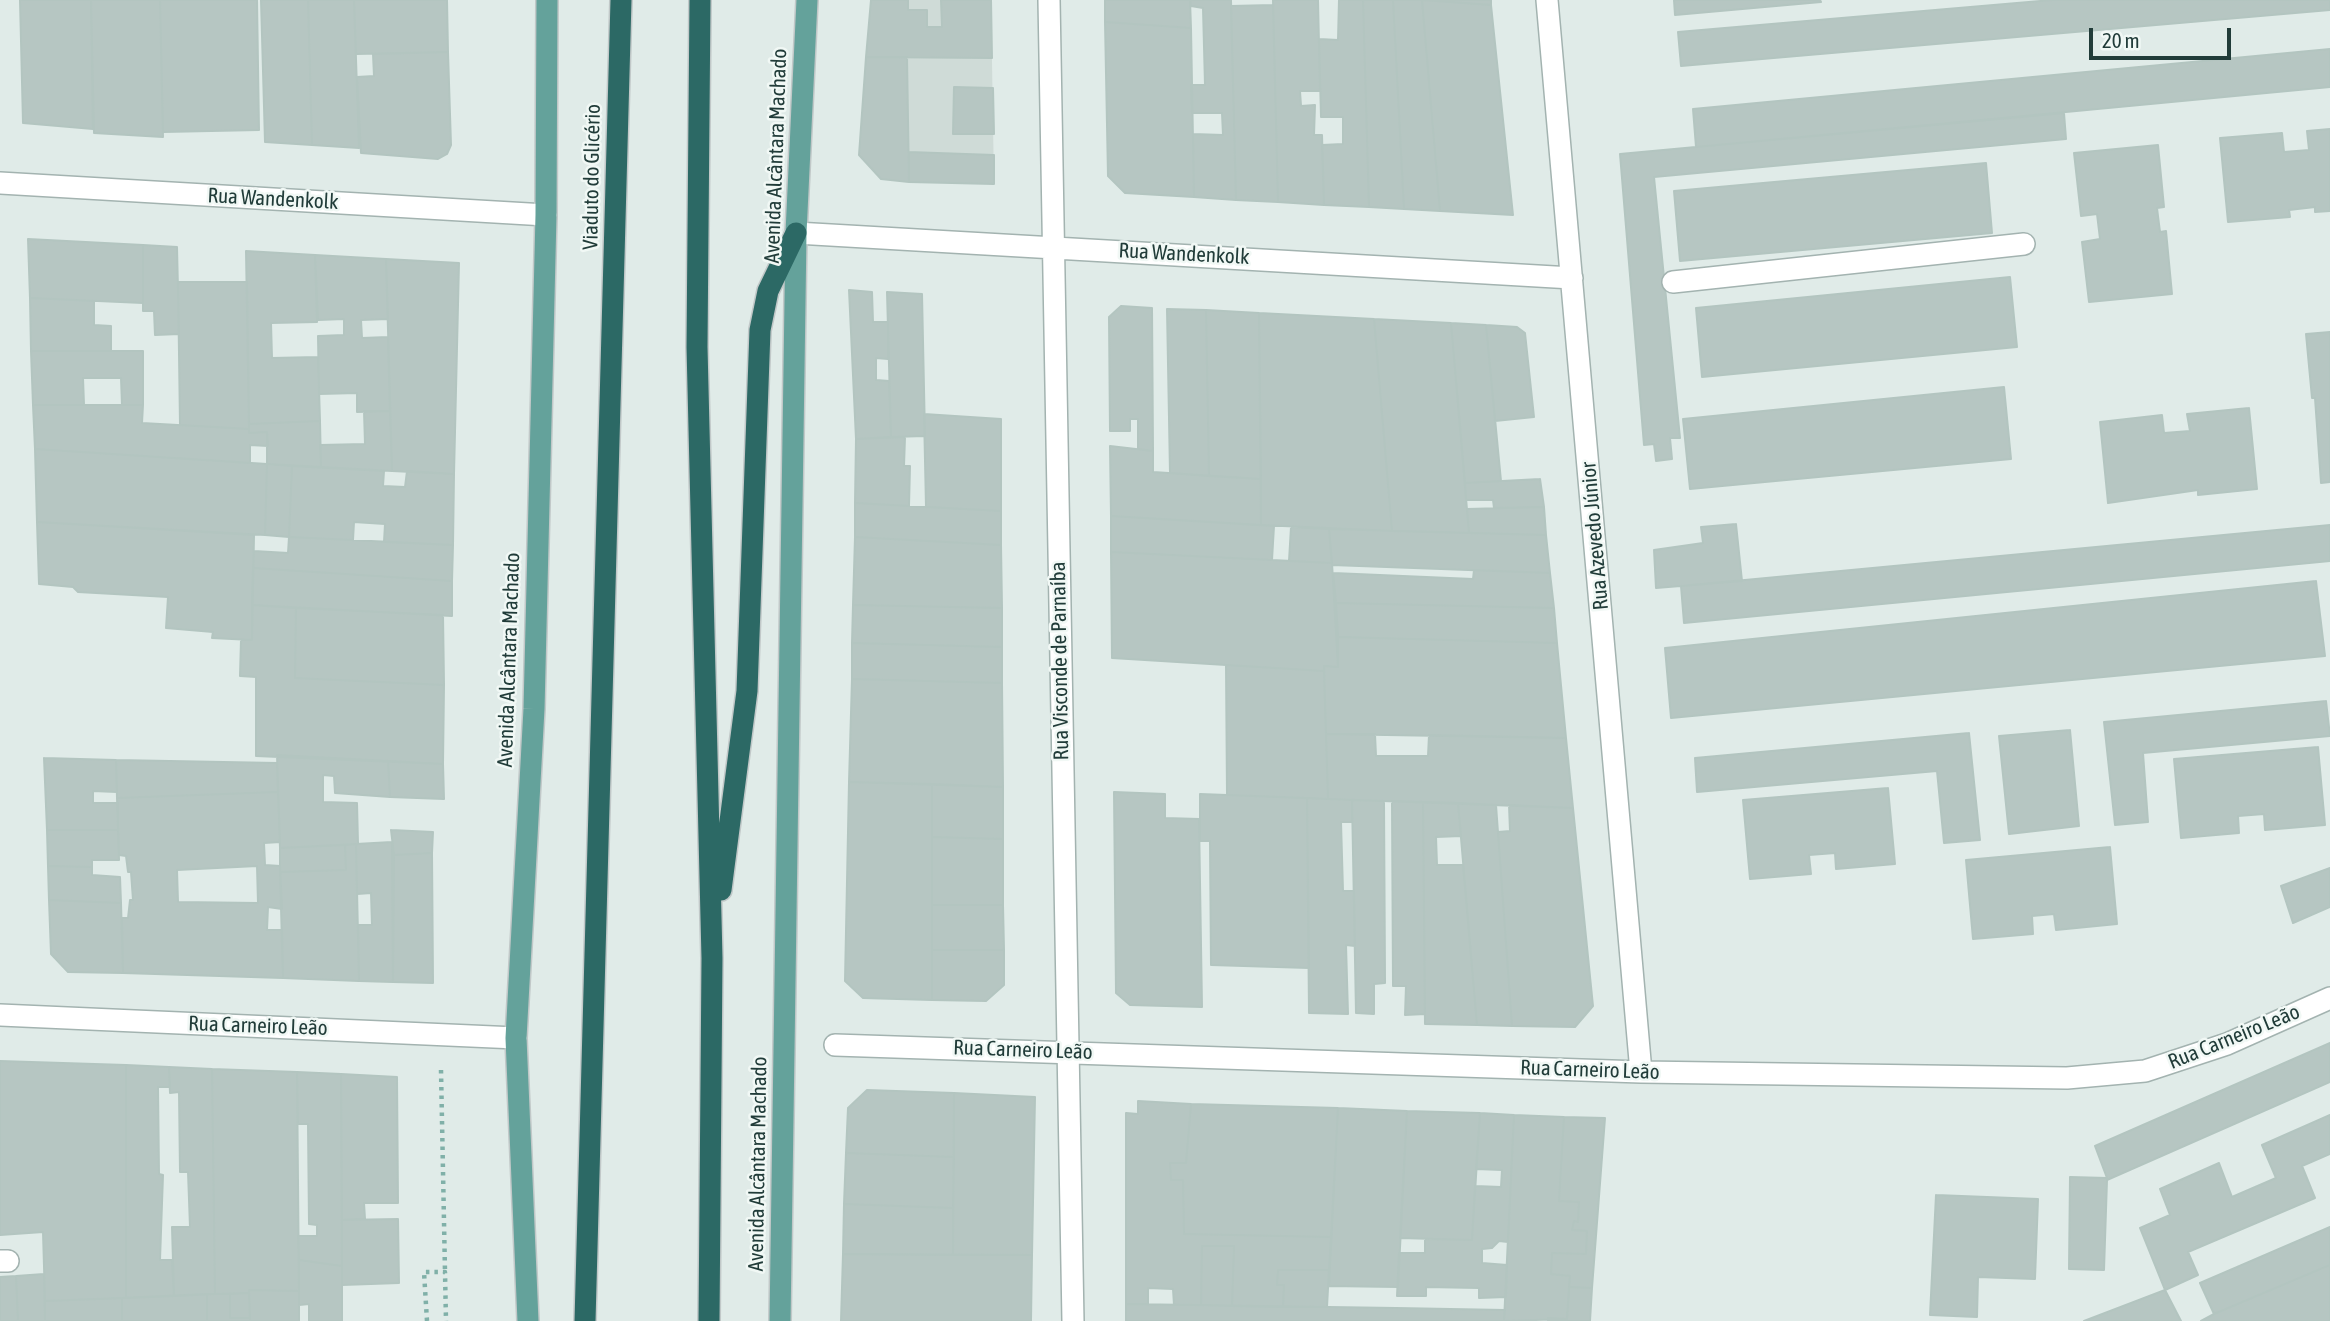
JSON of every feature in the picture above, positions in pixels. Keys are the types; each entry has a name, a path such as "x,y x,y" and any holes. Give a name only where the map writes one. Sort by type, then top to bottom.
{"highway":[{"name":"Viaduto do Glicério","path":"585,1321 621,0"},
{"path":"700,0 697,348 712,958 709,1321"},
{"path":"712,958 747,691 760,330 768,291 796,233"}],"main road":[{"name":"Avenida Alcântara Machado","path":"528,1321 516,1038 534,709 546,215 547,0"},
{"name":"Avenida Alcântara Machado","path":"780,1321 796,233 807,0"}],"street":[{"name":"Rua Visconde de Parnaíba","path":"1049,0 1073,1321"},
{"name":"Rua Azevedo Júnior","path":"1546,0 1642,1072"},
{"name":"Rua Wandenkolk","path":"0,183 546,215"},
{"name":"Rua Wandenkolk","path":"796,233 1572,278"},
{"path":"1673,282 2024,244"},
{"name":"Rua Carneiro Leão","path":"835,1045 1642,1072 2067,1078 2145,1071 2227,1044 2330,998"},
{"name":"Rua Carneiro Leão","path":"0,1016 516,1038"}],"path":[{"path":"440,1034 446,1321"},
{"path":"427,1321 424,1272 445,1272"}],"shaded area":[{"path":"871,0 991,0 994,184 881,179 859,155"}],"building":[{"path":"20,0 91,0 93,129 23,123"},
{"path":"91,0 160,0 163,137 94,133"},
{"path":"160,0 257,0 259,130 163,132"},
{"path":"261,0 308,0 312,145 265,142"},
{"path":"308,0 354,0 359,148 312,145"},
{"path":"354,0 447,0 448,52 356,54"},
{"path":"871,0 908,0 908,10 927,10 927,27 942,27 941,0 991,0 992,58 866,57"},
{"path":"1105,0 1190,0 1191,28 1105,22"},
{"path":"1190,0 1231,0 1236,200 1194,197 1193,134 1223,135 1222,113 1192,113 1191,85 1205,85 1203,8 1191,6"},
{"path":"1273,0 1318,0 1320,91 1300,91 1301,106 1315,105 1314,135 1322,135 1324,205 1278,202"},
{"path":"1339,0 1363,0 1369,207 1324,205 1322,145 1343,144 1343,117 1321,117 1319,39 1338,40"},
{"path":"1363,0 1393,0 1404,209 1369,207"},
{"path":"1393,0 1422,0 1440,211 1404,209"},
{"path":"1422,0 1491,5 1513,215 1440,211"},
{"path":"1425,0 1491,0 1491,5"},
{"path":"1674,0 1820,0 1821,2 1675,15"},
{"path":"2052,0 2330,0 2330,10 1681,66 1678,32"},
{"path":"1273,5 1278,202 1236,200 1231,6"},
{"path":"1105,22 1191,28 1194,197 1125,193 1108,176"},
{"path":"2330,49 2330,87 1696,147 1693,109"},
{"path":"448,52 451,145 447,154 438,159 361,153 357,77 374,76 373,54"},
{"path":"866,57 907,57 909,182 881,179 859,155"},
{"path":"954,87 993,88 994,134 953,134"},
{"path":"2064,113 2066,139 1654,177 1680,438 1670,438 1672,459 1656,461 1654,444 1644,445 1620,154"},
{"path":"2330,129 2330,211 2315,212 2315,207 2289,210 2290,217 2228,222 2220,138 2282,133 2284,152 2309,150 2307,131"},
{"path":"2158,145 2164,207 2157,208 2160,232 2166,231 2172,294 2089,302 2082,242 2100,239 2097,214 2081,216 2074,153"},
{"path":"909,152 994,155 994,184 909,182"},
{"path":"1986,163 1992,233 1680,261 1674,191"},
{"path":"28,239 143,245 143,303 30,298"},
{"path":"143,245 177,247 179,334 155,335 154,311 143,311"},
{"path":"246,251 315,255 317,322 271,323 272,358 318,357 320,421 249,424"},
{"path":"315,255 386,259 388,319 361,320 362,338 388,337 390,411 357,412 357,393 319,394 318,336 344,335 344,319 318,320"},
{"path":"386,259 459,263 454,474 392,471"},
{"path":"2010,277 2017,347 1702,377 1696,308"},
{"path":"178,282 247,282 249,429 180,425"},
{"path":"849,290 872,292 873,322 888,322 888,359 876,358 876,380 889,381 891,437 856,439"},
{"path":"887,292 922,294 925,436 891,437"},
{"path":"30,298 94,301 94,325 111,326 111,351 31,351"},
{"path":"1121,306 1152,308 1153,451 1138,449 1138,419 1130,419 1130,431 1110,431 1109,317"},
{"path":"1167,309 1206,310 1209,476 1170,473"},
{"path":"1206,310 1259,313 1261,479 1209,476"},
{"path":"1259,313 1374,319 1392,531 1261,525"},
{"path":"1374,319 1451,323 1469,533 1392,531"},
{"path":"1451,323 1486,325 1501,481 1465,483"},
{"path":"1486,325 1517,327 1525,333 1534,417 1495,421"},
{"path":"2330,332 2330,482 2321,483 2315,398 2312,398 2306,334"},
{"path":"31,351 143,351 143,405 122,405 121,378 83,378 84,405 33,405"},
{"path":"2004,387 2011,459 1690,489 1683,419"},
{"path":"33,405 143,405 142,423 249,429 249,433 267,432 268,446 250,445 250,463 35,449"},
{"path":"2249,408 2257,489 2198,495 2198,490 2108,503 2100,422 2162,415 2164,433 2190,431 2187,414"},
{"path":"364,411 390,411 392,471 321,467 320,445 365,444"},
{"path":"924,414 1001,419 1001,511 926,507"},
{"path":"320,421 321,467 267,464 267,432 249,433 249,424"},
{"path":"905,437 904,466 910,466 909,506 855,503 856,439"},
{"path":"1110,446 1153,451 1153,472 1261,479 1261,525 1111,516"},
{"path":"35,449 267,464 265,535 37,522"},
{"path":"267,464 292,466 289,537 265,535"},
{"path":"292,466 384,471 383,486 405,487 407,471 454,474 453,545 384,542 385,524 354,522 353,540 289,537"},
{"path":"1540,479 1544,507 1494,508 1493,500 1466,500 1465,483"},
{"path":"855,503 1001,511 1001,545 855,537"},
{"path":"1544,507 1546,535 1469,533 1467,509"},
{"path":"1111,516 1274,526 1272,560 1111,552"},
{"path":"37,522 254,535 252,640 212,638 213,632 166,628 168,597 78,592 73,587 39,584"},
{"path":"1736,524 1742,581 1656,588 1654,550 1703,543 1701,527"},
{"path":"2330,525 2330,561 1684,623 1681,586"},
{"path":"1291,527 1329,529 1332,563 1289,561"},
{"path":"1329,529 1546,535 1550,573 1332,565"},
{"path":"289,537 453,545 452,581 253,568 254,551 288,553"},
{"path":"855,537 1001,545 1002,608 853,605"},
{"path":"1111,552 1332,563 1338,667 1324,666 1324,671 1112,658"},
{"path":"253,568 452,581 452,616 252,605"},
{"path":"1474,570 1550,573 1554,608 1336,603 1333,573 1473,579"},
{"path":"2316,581 2325,656 1671,718 1665,648"},
{"path":"1336,603 1554,608 1557,643 1338,637"},
{"path":"252,605 296,608 295,678 444,685 443,764 256,756 256,677 240,676 241,640 252,640"},
{"path":"853,605 1002,608 1002,647 852,643"},
{"path":"296,608 443,615 444,685 295,678"},
{"path":"1338,637 1557,643 1566,738 1326,734 1324,666 1338,667"},
{"path":"852,643 1002,647 1002,683 852,679"},
{"path":"1226,665 1324,671 1328,799 1227,795"},
{"path":"852,679 1002,683 1003,787 849,782"},
{"path":"2326,701 2330,736 2143,753 2148,822 2115,825 2104,722"},
{"path":"2070,730 2079,826 2009,834 1999,736"},
{"path":"1969,733 1980,840 1944,843 1937,771 1697,792 1695,758"},
{"path":"1326,734 1375,734 1376,756 1428,756 1429,735 1566,738 1573,808 1328,799"},
{"path":"2318,747 2325,825 2265,830 2264,814 2238,816 2239,833 2181,838 2174,759"},
{"path":"277,755 388,761 390,797 335,793 334,776 323,775 323,802 357,803 358,844 280,848"},
{"path":"44,758 116,760 117,792 93,791 93,803 118,803 118,830 47,830"},
{"path":"116,760 277,763 278,792 117,798"},
{"path":"388,761 443,764 444,799 390,797"},
{"path":"849,782 932,784 932,1000 863,998 845,981"},
{"path":"932,784 1003,787 1003,839 932,837"},
{"path":"1888,788 1895,864 1836,869 1835,853 1809,855 1811,874 1750,879 1743,800"},
{"path":"278,792 280,842 264,843 265,865 280,866 282,909 268,907 267,930 282,930 283,978 123,973 122,918 128,918 130,900 133,900 131,872 128,872 126,856 119,855 117,798","holes":["257,866 258,903 178,902 177,870"]},
{"path":"1114,792 1165,794 1165,818 1199,819 1202,1007 1130,1005 1116,993"},
{"path":"1200,794 1307,798 1309,968 1211,965 1210,841 1200,841"},
{"path":"1307,798 1352,800 1352,822 1341,822 1343,891 1354,891 1355,946 1346,945 1348,1014 1309,1013"},
{"path":"1352,800 1384,801 1385,983 1374,984 1374,1014 1356,1013"},
{"path":"1392,801 1423,802 1425,1014 1405,1015 1406,986 1393,986"},
{"path":"1423,802 1458,803 1461,836 1436,837 1437,865 1463,865 1477,1025 1425,1024"},
{"path":"1458,803 1496,805 1512,1026 1477,1025"},
{"path":"1509,805 1573,808 1593,1006 1575,1027 1512,1026 1498,832 1510,831"},
{"path":"47,830 118,830 119,860 92,860 92,867 48,866"},
{"path":"391,830 433,832 432,853 394,855"},
{"path":"932,837 1003,839 1003,905 932,905"},
{"path":"392,842 393,982 359,981 358,925 372,925 371,893 357,894 356,844"},
{"path":"356,844 359,981 283,978 280,872 346,870 345,845"},
{"path":"345,845 346,870 280,872 280,848"},
{"path":"2110,847 2117,924 2056,930 2054,914 2032,916 2033,934 1973,939 1966,860"},
{"path":"432,853 433,983 393,982 394,855"},
{"path":"48,866 92,867 92,875 120,877 121,903 49,900"},
{"path":"2330,868 2330,907 2293,923 2281,886"},
{"path":"49,900 121,903 123,973 68,972 51,954"},
{"path":"932,905 1003,905 1004,950 932,950"},
{"path":"932,950 1004,950 1004,985 986,1001 932,1000"},
{"path":"2330,1043 2330,1082 2107,1180 2104,1270 2069,1269 2070,1177 2107,1178 2095,1146"},
{"path":"0,1061 126,1065 126,1298 45,1301 43,1232 0,1235"},
{"path":"126,1065 169,1067 170,1087 158,1087 159,1174 163,1175 160,1260 172,1260 174,1296 126,1298"},
{"path":"169,1067 212,1069 215,1294 174,1296 172,1227 190,1227 188,1172 180,1172 179,1092 170,1093"},
{"path":"212,1069 297,1072 299,1291 249,1290 249,1293 215,1294"},
{"path":"297,1072 341,1074 342,1266 299,1260 298,1236 317,1236 317,1225 309,1224 308,1124 298,1124"},
{"path":"341,1074 397,1077 398,1203 364,1203 365,1219 342,1220"},
{"path":"867,1090 954,1093 954,1157 846,1153 848,1108"},
{"path":"954,1093 1035,1097 1032,1255 953,1255"},
{"path":"1138,1101 1191,1104 1186,1163 1170,1163 1171,1180 1183,1180 1184,1234 1331,1237 1329,1270 1278,1270 1277,1285 1284,1285 1283,1307 1232,1306 1234,1246 1202,1246 1201,1305 1174,1305 1173,1289 1148,1288 1148,1304 1126,1304 1126,1113 1138,1114"},
{"path":"1191,1104 1338,1108 1331,1237 1184,1234 1183,1180 1171,1180 1170,1163 1186,1163"},
{"path":"1338,1108 1407,1111 1398,1287 1329,1286"},
{"path":"1407,1111 1480,1113 1472,1240 1400,1238"},
{"path":"1480,1113 1514,1115 1508,1242 1499,1241 1492,1248 1482,1249 1482,1263 1507,1265 1506,1297 1479,1298 1479,1288 1426,1287 1426,1296 1397,1296 1399,1253 1425,1253 1425,1239 1472,1240 1475,1186 1501,1187 1502,1170 1476,1169"},
{"path":"1514,1115 1564,1117 1559,1201 1579,1202 1578,1222 1574,1221 1572,1230 1587,1231 1586,1254 1552,1253 1551,1274 1570,1276 1567,1319 1504,1321"},
{"path":"2330,1115 2330,1154 2302,1166 2315,1198 2188,1252 2198,1275 2165,1290 2140,1228 2170,1215 2160,1189 2219,1163 2232,1197 2276,1178 2262,1145"},
{"path":"1564,1117 1605,1118 1592,1288 1569,1287 1570,1276 1551,1274 1552,1253 1586,1254 1587,1231 1572,1230 1574,1221 1578,1222 1579,1202 1559,1201"},
{"path":"846,1153 954,1157 953,1208 844,1204"},
{"path":"1936,1195 2038,1199 2035,1279 1978,1277 1977,1317 1930,1315"},
{"path":"844,1204 953,1208 953,1255 843,1254"},
{"path":"398,1219 399,1283 342,1285 342,1220"},
{"path":"2330,1227 2330,1265 2214,1314 2200,1283"},
{"path":"1202,1246 1234,1246 1232,1306 1201,1305"},
{"path":"843,1254 1032,1255 1031,1321 841,1321"},
{"path":"299,1260 342,1266 342,1321 309,1321 309,1304 299,1305"},
{"path":"2330,1265 2330,1321 2201,1321 2214,1314"},
{"path":"1278,1270 1329,1270 1327,1307 1283,1307 1284,1285 1277,1285"},
{"path":"44,1274 45,1321 18,1321 16,1276"},
{"path":"16,1276 18,1321 0,1321 0,1277"},
{"path":"1569,1287 1592,1288 1590,1321 1548,1321 1548,1318 1567,1319"},
{"path":"249,1290 299,1291 299,1321 250,1321"},
{"path":"2165,1290 2181,1321 2084,1321"},
{"path":"249,1293 250,1318 230,1318 230,1294"},
{"path":"207,1294 230,1294 230,1318 250,1318 250,1321 207,1321"},
{"path":"207,1294 207,1321 122,1321 122,1298"},
{"path":"122,1298 122,1321 45,1321 45,1301"},
{"path":"1126,1304 1505,1310 1504,1321 1126,1321"}]}
